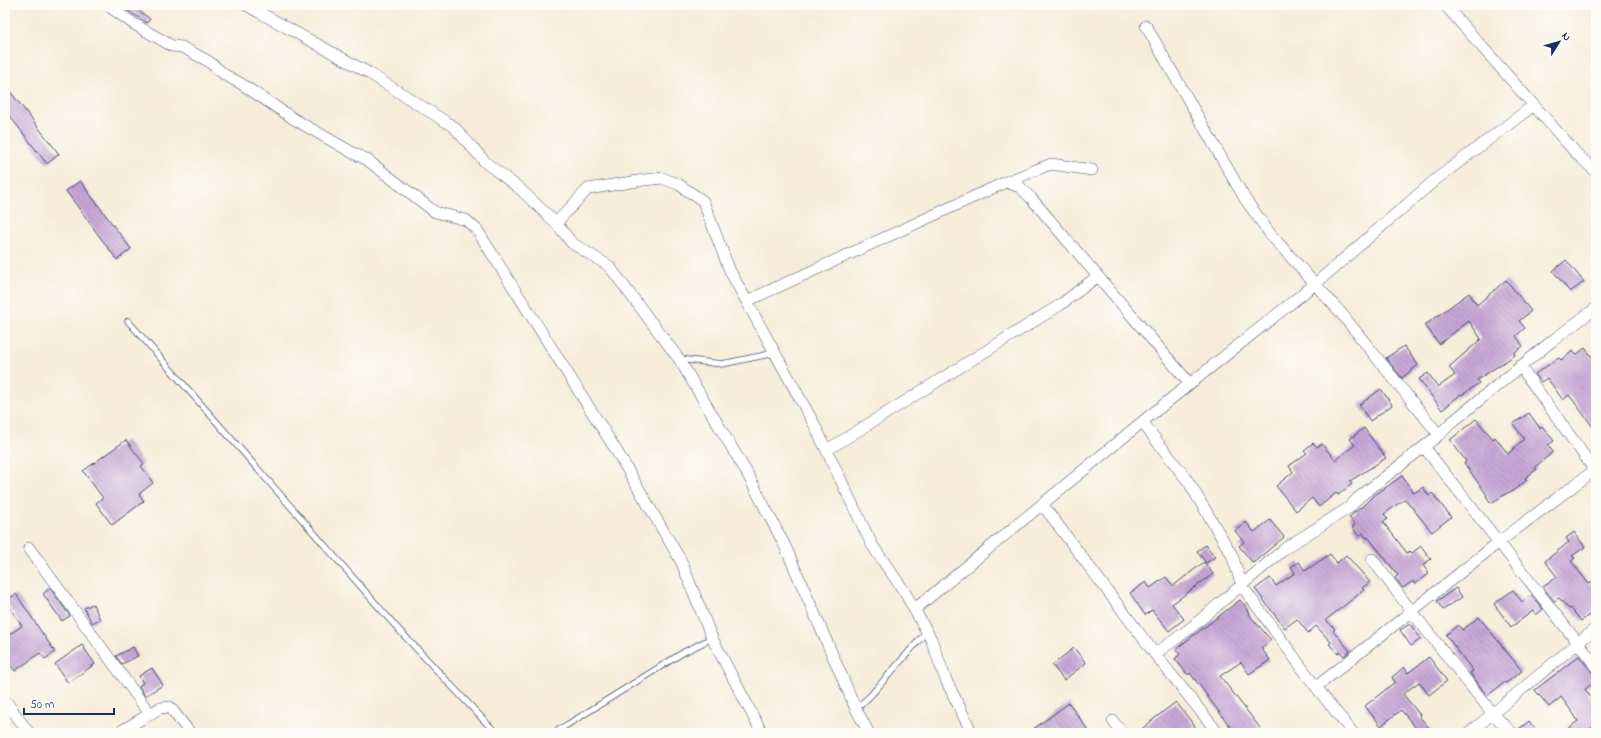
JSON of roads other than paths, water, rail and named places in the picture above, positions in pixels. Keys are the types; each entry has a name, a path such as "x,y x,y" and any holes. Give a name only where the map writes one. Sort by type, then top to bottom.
{"street":[{"path":"107,5 134,24 172,46 182,47 208,61 225,76 240,83 294,119 366,159 435,212 466,220 477,230 616,450 681,561 712,638 762,733"},
{"path":"246,5 369,73 454,127 486,163 519,188 556,223 572,243 609,266 679,359 747,473 785,546 856,709 868,733"},
{"path":"1445,5 1576,153 1596,172"},
{"path":"1146,26 1245,199 1271,235 1341,313 1439,435"},
{"path":"915,609 1142,422 1315,284 1435,180 1534,105"},
{"path":"747,301 1006,182 1051,164 1092,170"},
{"path":"556,223 588,189 662,178 678,184 703,201 730,271 827,450 872,545 904,591 927,631 946,680 972,733"},
{"path":"1006,182 1020,187 1190,384"},
{"path":"827,450 1060,305 1098,276"},
{"path":"1155,654 1188,630 1287,547 1350,507 1358,498 1439,435 1451,423 1520,366 1596,308"},
{"path":"1316,687 1499,542 1595,470 1520,366"},
{"path":"1142,422 1188,481 1232,555 1242,586 1316,687 1353,733"},
{"path":"1424,447 1596,666"},
{"path":"1042,504 1155,654 1218,733"},
{"path":"29,548 150,714"},
{"path":"1372,559 1493,714 1512,733"},
{"path":"1468,733 1596,628"},
{"path":"5,700 29,733"},
{"path":"118,733 160,708 170,707 190,733"},
{"path":"1114,721 1122,733"}],"lane":[{"path":"128,321 399,630 496,733"},
{"path":"679,359 722,364 775,352"},
{"path":"856,709 871,695 927,631"},
{"path":"554,733 684,652 712,638"}]}
